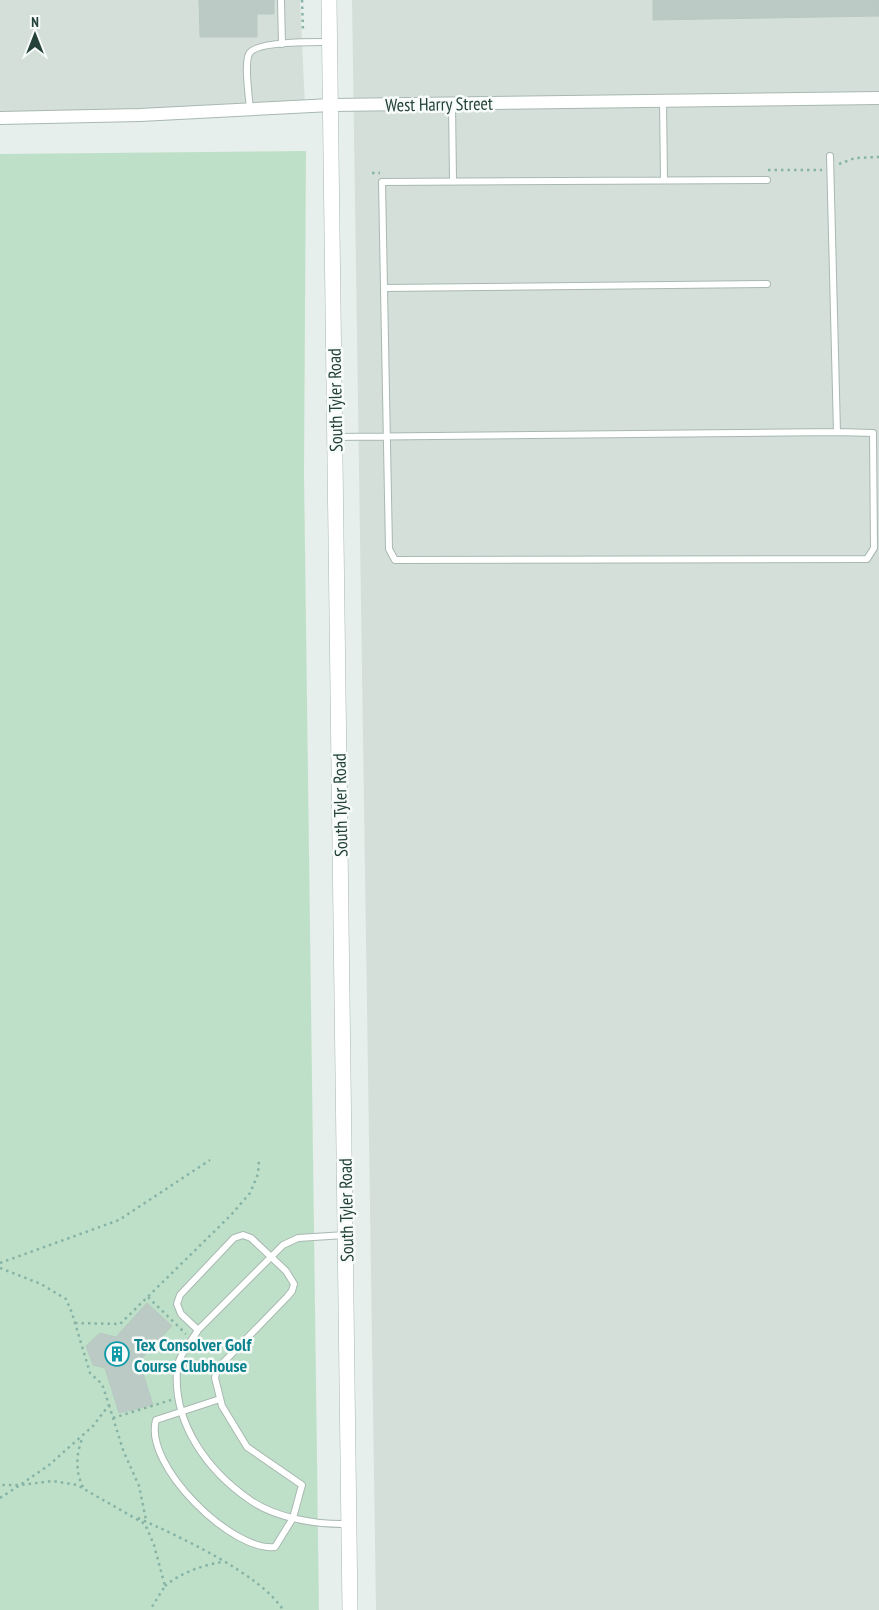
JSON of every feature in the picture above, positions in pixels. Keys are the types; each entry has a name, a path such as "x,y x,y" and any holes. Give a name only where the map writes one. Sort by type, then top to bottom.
{"street":[{"name":"South Tyler Road","path":"329,0 350,1610"},
{"name":"West Harry Street","path":"0,118 140,115 331,105 879,98"}],"lane":[{"path":"281,0 282,44"},
{"path":"250,109 249,54 258,47 330,42"},
{"path":"663,101 664,180"},
{"path":"452,104 453,181"},
{"path":"830,156 837,432"},
{"path":"335,437 388,436 837,432 873,433 874,548 867,559 395,560 388,550 388,436 382,182 767,180"},
{"path":"384,288 767,284"},
{"path":"198,1330 181,1314 177,1304 180,1295 234,1238 243,1235 251,1238 286,1271 294,1284 292,1291 217,1369 216,1378 220,1399 230,1422 247,1446 302,1485 293,1518 275,1547 264,1548 250,1543 216,1521 192,1502 166,1468 154,1441 153,1430 156,1420 162,1416 182,1412 220,1399"},
{"path":"346,1236 298,1238 282,1245 198,1330 177,1369 182,1412 188,1433 209,1463 251,1501 293,1518 326,1525 349,1524"}],"path":[{"path":"302,0 303,31"},
{"path":"768,170 824,170 855,158 879,158"},
{"path":"372,173 381,173"},
{"path":"0,1263 119,1220 210,1160"},
{"path":"75,1322 120,1324 250,1194 258,1174 259,1160"},
{"path":"0,1268 41,1284 66,1299 90,1373 102,1384 139,1486 147,1522"},
{"path":"148,1297 192,1340"},
{"path":"113,1418 180,1398"},
{"path":"0,1498 49,1465 85,1433 109,1405"},
{"path":"83,1488 77,1459 79,1445 85,1433"},
{"path":"0,1485 20,1485 53,1481 77,1484 222,1562 262,1586 275,1598 283,1610"},
{"path":"131,1514 145,1524 154,1545 165,1586"},
{"path":"150,1610 165,1586 172,1580 205,1565 222,1562"}],"shaded area":[{"path":"0,0 300,0 305,107 0,117"},
{"path":"352,0 879,0 879,1610 376,1610"}],"green space":[{"path":"306,151 304,473 319,1610 0,1610 0,154"}],"building":[{"path":"199,0 274,0 274,14 257,14 257,37 200,37"},
{"path":"653,0 879,0 879,16 653,20"},
{"name":"Tex Consolver Golf Course Clubhouse","path":"147,1303 172,1326 139,1361 153,1405 119,1413 105,1368 93,1365 86,1346 100,1333 116,1337"}],"place":[{"name":"Tex Consolver Golf Course Clubhouse","path":"117,1354"}]}
